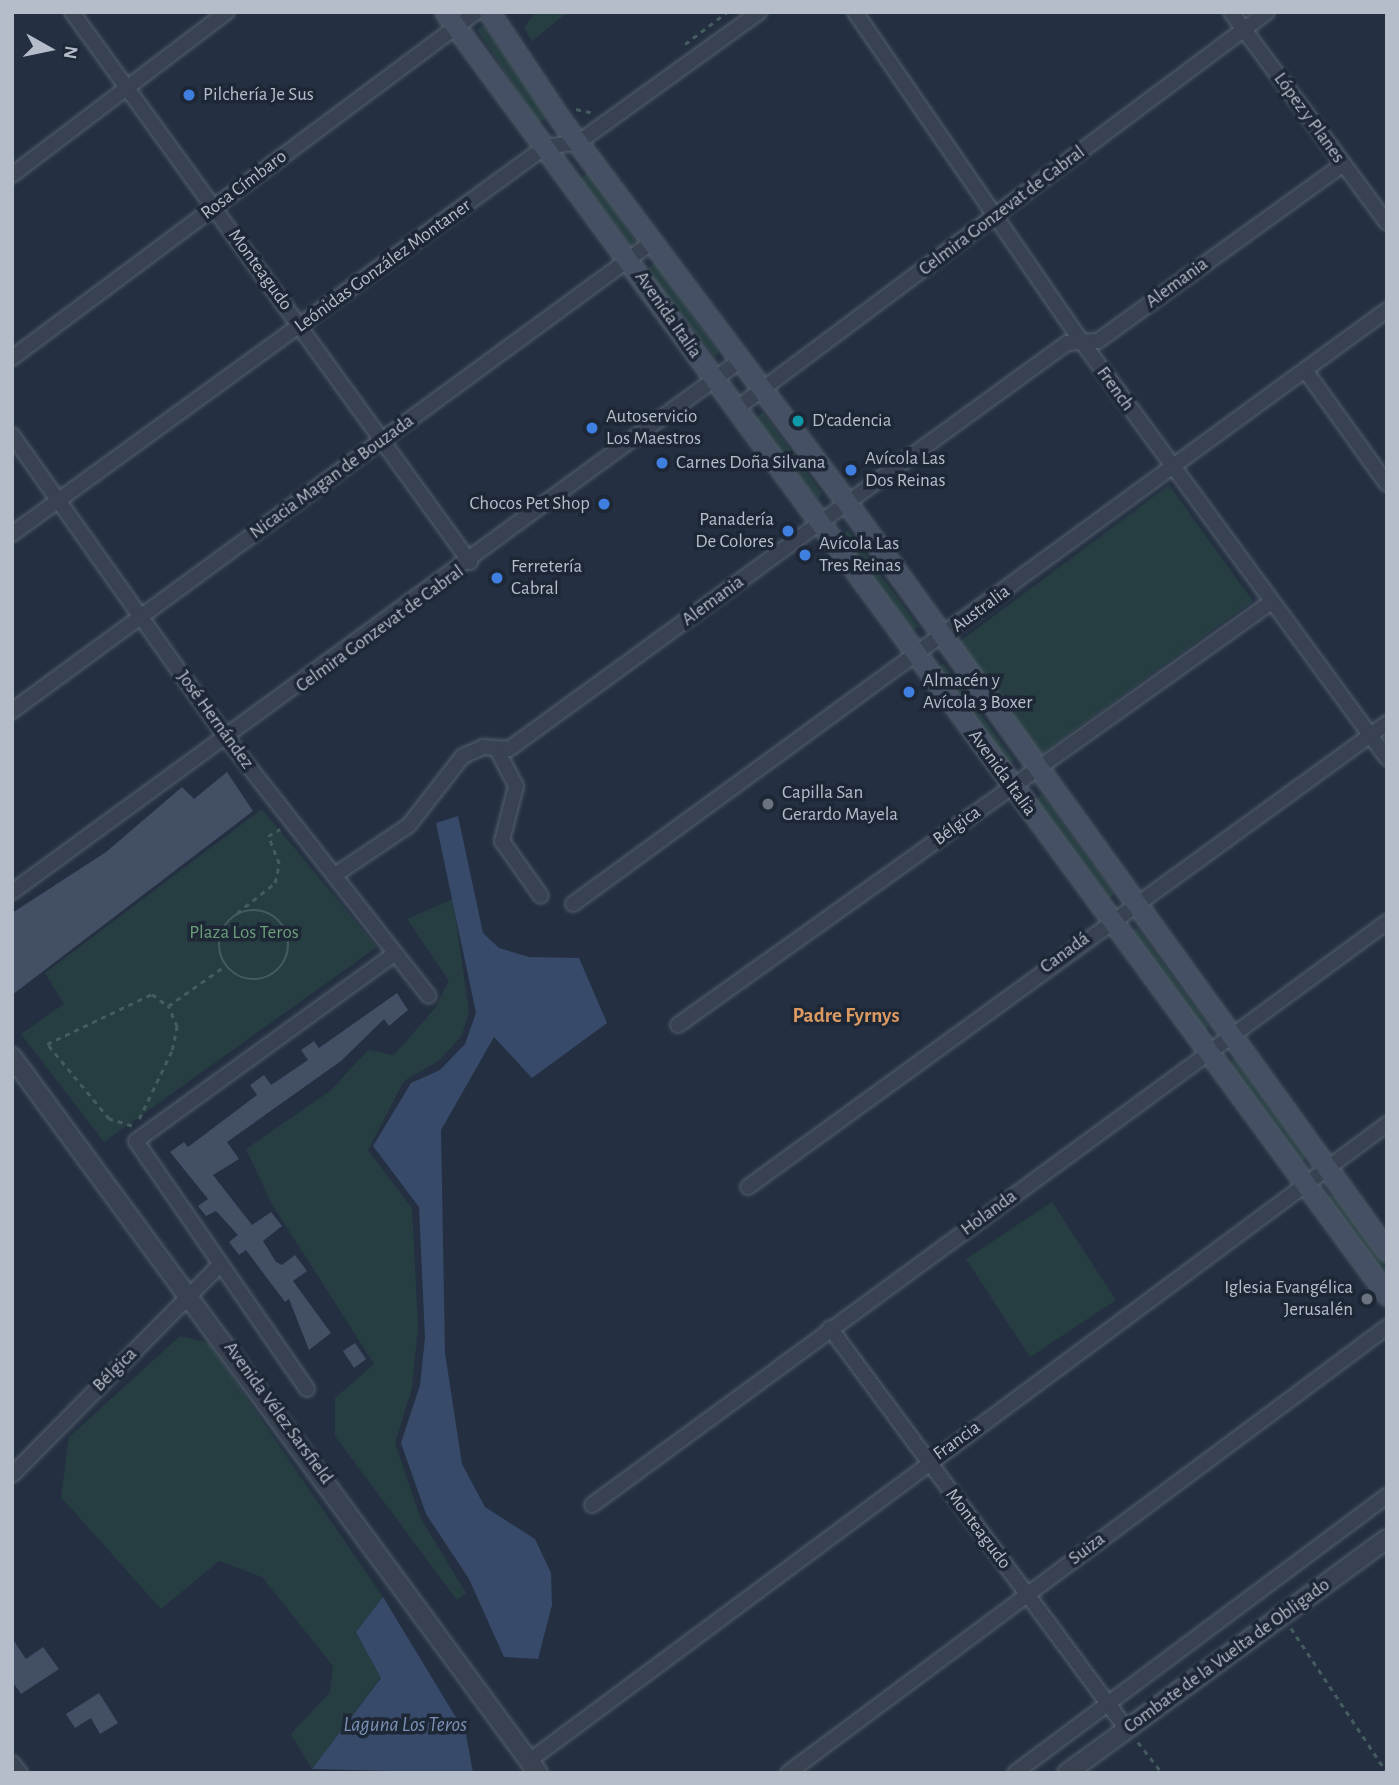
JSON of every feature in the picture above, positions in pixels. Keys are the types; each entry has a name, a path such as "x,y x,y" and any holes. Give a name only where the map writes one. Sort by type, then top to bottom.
{"main road":[{"name":"Avenida Italia","path":"489,12 651,243 742,359 1387,1251"},
{"name":"Avenida Italia","path":"450,19 629,259 818,525 1387,1295"}],"street":[{"name":"Monteagudo","path":"72,12 300,326 385,438 470,562"},
{"path":"12,176 227,12"},
{"name":"Rosa Címbaro","path":"12,358 214,207 450,19 476,12"},
{"name":"Leónidas González Montaner","path":"12,534 545,147 579,142 759,12"},
{"name":"French","path":"855,12 1173,469 1387,758"},
{"name":"López y Planes","path":"1231,12 1387,223"},
{"name":"Celmira Gonzevat de Cabral","path":"736,409 1267,12"},
{"name":"Alemania","path":"335,875 409,825 463,756 496,748 509,749 1068,343 1098,341 1343,164"},
{"name":"Nicacia Magan de Bouzada","path":"12,711 651,243"},
{"name":"Australia","path":"573,904 914,653 944,636 1173,469 1387,310"},
{"name":"Celmira Gonzevat de Cabral","path":"12,892 228,740 742,359"},
{"path":"1305,370 1387,484"},
{"name":"José Hernández","path":"12,435 228,740 429,996"},
{"name":"Bélgica","path":"678,1025 1270,603"},
{"name":"Canadá","path":"748,1187 1134,902 1387,723"},
{"path":"496,748 516,786 502,841 541,896"},
{"name":"Holanda","path":"592,1504 1387,922"},
{"path":"136,1134 394,954"},
{"name":"Avenida Vélez Sarsfield","path":"12,1057 191,1293 534,1767"},
{"name":"Francia","path":"534,1767 929,1462 1387,1124"},
{"name":"Avenida Vélez Sarsfield","path":"136,1134 219,1266 307,1389"},
{"name":"Bélgica","path":"12,1475 219,1266"},
{"name":"Suiza","path":"788,1773 1387,1326"},
{"name":"Monteagudo","path":"830,1328 1127,1729"},
{"path":"1015,1773 1387,1496"},
{"name":"Combate de la Vuelta de Obligado","path":"1067,1773 1387,1539"},
{"path":"12,1763 20,1773"}],"path":[{"path":"683,46 727,12"},
{"path":"568,99 575,109 594,113 606,105"},
{"path":"234,916 265,911 283,924 290,944 279,970 264,979 241,978 225,966 219,938 234,916 275,883 279,864 268,836 292,822"},
{"path":"168,1006 225,966"},
{"path":"152,995 168,1006 177,1027 172,1050 136,1134 109,1119 47,1044 152,995"},
{"path":"1282,1614 1386,1771"},
{"path":"1127,1729 1162,1773"}],"green space":[{"path":"535,12 568,12 532,41 524,28"},
{"path":"484,25 547,118 538,123 477,30"},
{"path":"588,172 636,241 632,246 580,179"},
{"path":"655,263 719,352 715,358 646,270"},
{"path":"763,412 822,493 818,500 754,419"},
{"path":"1169,485 1253,601 1040,755 959,642"},
{"path":"848,530 918,626 913,631 839,537"},
{"path":"944,664 1014,760 1010,766 936,667"},
{"path":"1042,794 1114,893 1110,899 1034,801"},
{"name":"Plaza Los Teros","path":"262,809 377,947 104,1142 21,1034 64,1004 45,973"},
{"path":"453,899 469,1012 462,1035 440,1060 404,1081 368,1150 412,1208 418,1327 412,1388 395,1443 420,1517 466,1593 457,1600 335,1436 335,1398 374,1364 272,1204 246,1149 330,1091 368,1050 394,1055 435,1008 449,981 407,919"},
{"path":"1138,928 1209,1025 1205,1032 1129,931"},
{"path":"1235,1059 1306,1157 1302,1163 1227,1063"},
{"path":"1334,1195 1387,1266 1387,1283 1325,1198"},
{"path":"1052,1202 1116,1300 1030,1357 966,1259"},
{"path":"180,1336 209,1343 383,1597 356,1632 381,1677 312,1769 291,1734 330,1692 333,1666 262,1577 219,1561 161,1609 61,1497 69,1437"}],"water":[{"path":"458,816 483,933 499,948 529,957 579,958 607,1023 532,1078 494,1037 441,1130 445,1353 462,1464 485,1507 535,1539 551,1573 552,1605 538,1659 504,1657 469,1579 426,1514 401,1443 420,1385 425,1338 419,1207 373,1146 411,1083 440,1070 465,1044 476,1013 436,823"},
{"name":"Laguna Los Teros","path":"383,1597 466,1734 473,1773 312,1769 381,1678 356,1632"}],"building":[{"path":"227,772 253,811 12,995 12,913 106,852 182,787 194,799"},
{"path":"397,993 408,1010 389,1026 384,1019 341,1061 227,1142 239,1159 213,1175 252,1225 271,1212 282,1226 263,1241 276,1262 282,1265 295,1255 307,1271 293,1281 331,1333 309,1350 289,1299 285,1302 246,1250 239,1255 229,1242 238,1235 216,1211 206,1216 198,1206 208,1199 170,1152 184,1142 188,1147 257,1095 250,1085 264,1075 271,1085 308,1060 301,1050 314,1041 319,1048"},
{"path":"355,1343 366,1359 354,1368 343,1351"},
{"path":"12,1638 26,1659 43,1647 59,1669 21,1694 12,1681"},
{"path":"99,1693 118,1723 100,1734 91,1718 75,1728 66,1714"}],"place":[{"name":"Pilchería Je Sus","path":"189,95"},
{"name":"D'cadencia","path":"798,421"},
{"name":"Autoservicio Los Maestros","path":"592,428"},
{"name":"Carnes Doña Silvana","path":"662,463"},
{"name":"Avícola Las Dos Reinas","path":"851,470"},
{"name":"Chocos Pet Shop","path":"604,504"},
{"name":"Panadería De Colores","path":"788,531"},
{"name":"Avícola Las Tres Reinas","path":"805,555"},
{"name":"Ferretería Cabral","path":"497,578"},
{"name":"Almacén y Avícola 3 Boxer","path":"909,692"},
{"name":"Capilla San Gerardo Mayela","path":"768,804"},
{"name":"Iglesia Evangélica Jerusalén","path":"1367,1299"}],"district":[{"name":"Padre Fyrnys","path":"846,1016"}]}
